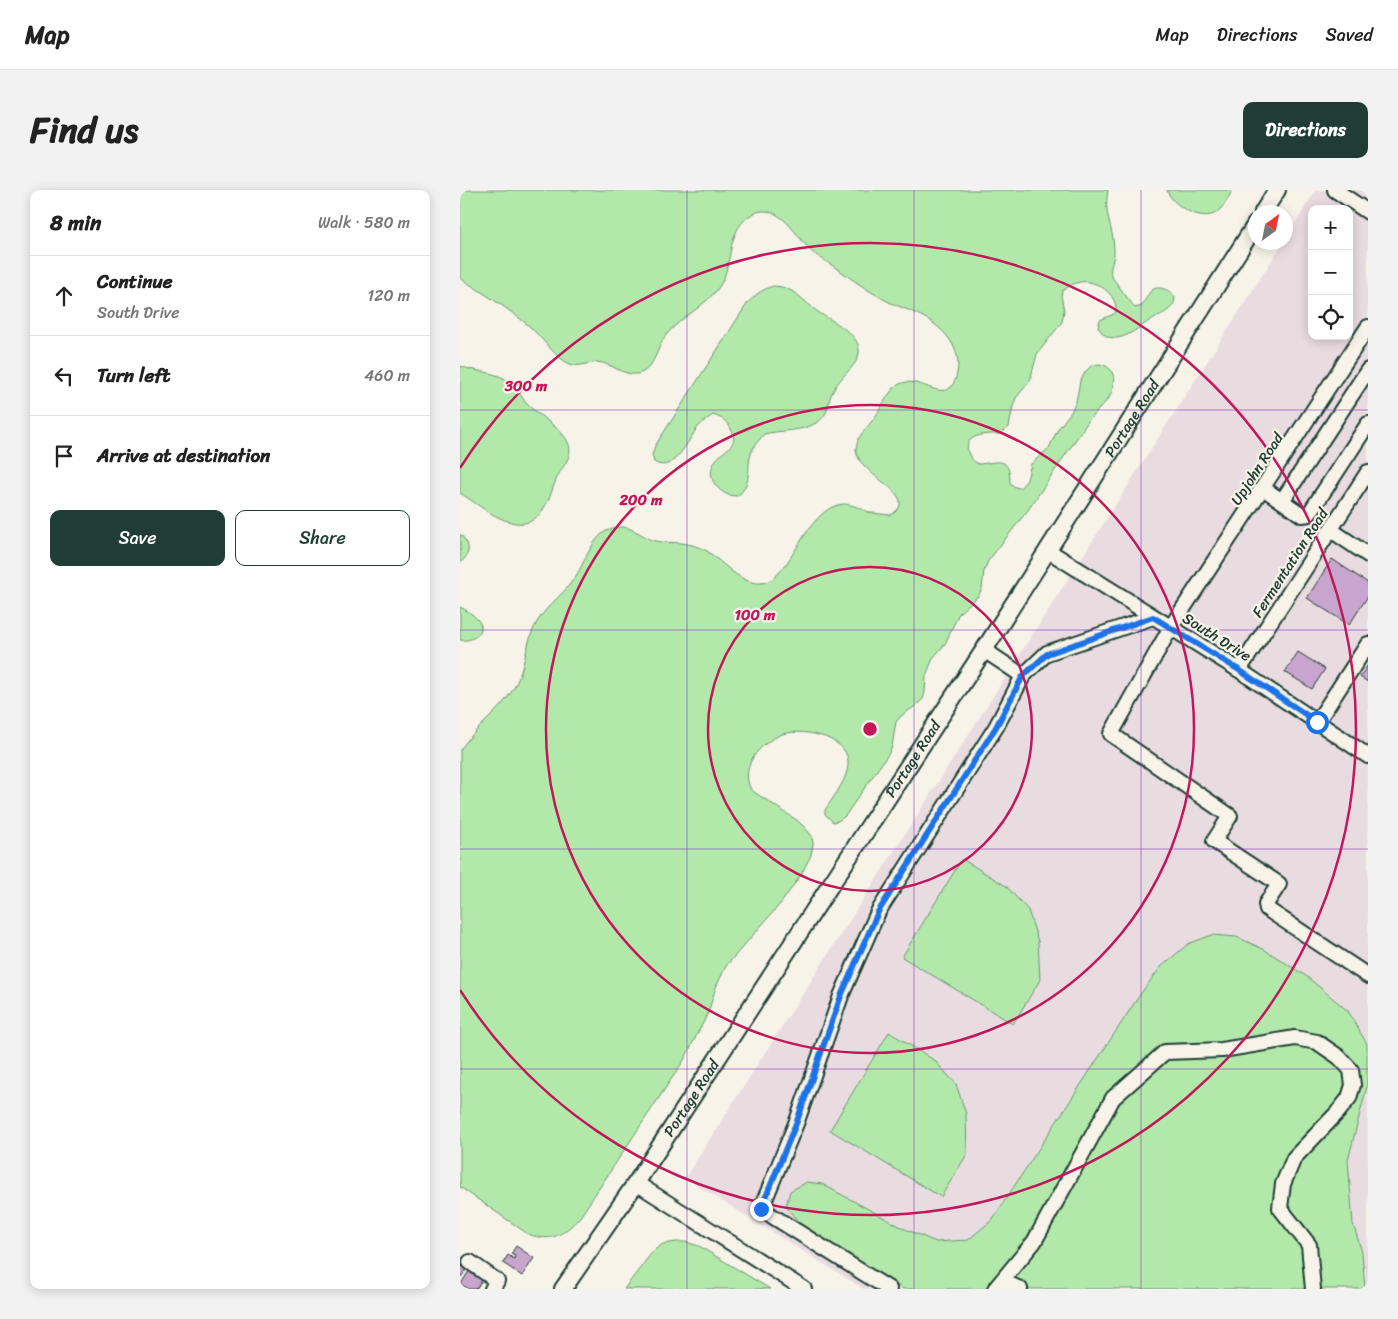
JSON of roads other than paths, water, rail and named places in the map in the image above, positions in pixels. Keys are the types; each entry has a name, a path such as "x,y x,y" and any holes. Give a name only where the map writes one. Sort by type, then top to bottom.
{"main road":[{"path":"1267,205 1277,190"},
{"name":"Portage Road","path":"563,1289 636,1183 984,650 1046,550 1248,236"}],"street":[{"path":"1335,190 1368,212"},
{"name":"Upjohn Road","path":"1368,327 1171,627 1110,734 1230,816 1214,841 1279,884 1266,904 1266,909 1368,976"},
{"path":"1282,501 1367,374 1345,362"},
{"path":"1264,488 1302,515 1309,514 1368,424"},
{"name":"Fermentation Road","path":"1239,670 1368,472"},
{"path":"1331,530 1368,555"},
{"name":"South Drive","path":"1046,550 1239,670 1368,756"},
{"path":"889,1289 761,1209 797,1121 841,996 878,912 996,727 1023,676 1047,654 1153,617"},
{"path":"1317,722 1368,644"},
{"path":"984,650 1023,676"},
{"path":"1020,1289 998,1285 1034,1242 1113,1098 1164,1052 1222,1050 1295,1038 1317,1042 1339,1057 1351,1070 1353,1085 1349,1098 1338,1112 1294,1158 1284,1184 1280,1208 1309,1245 1313,1289"},
{"path":"636,1183 804,1289"},
{"path":"470,1262 497,1281 492,1289"}]}
